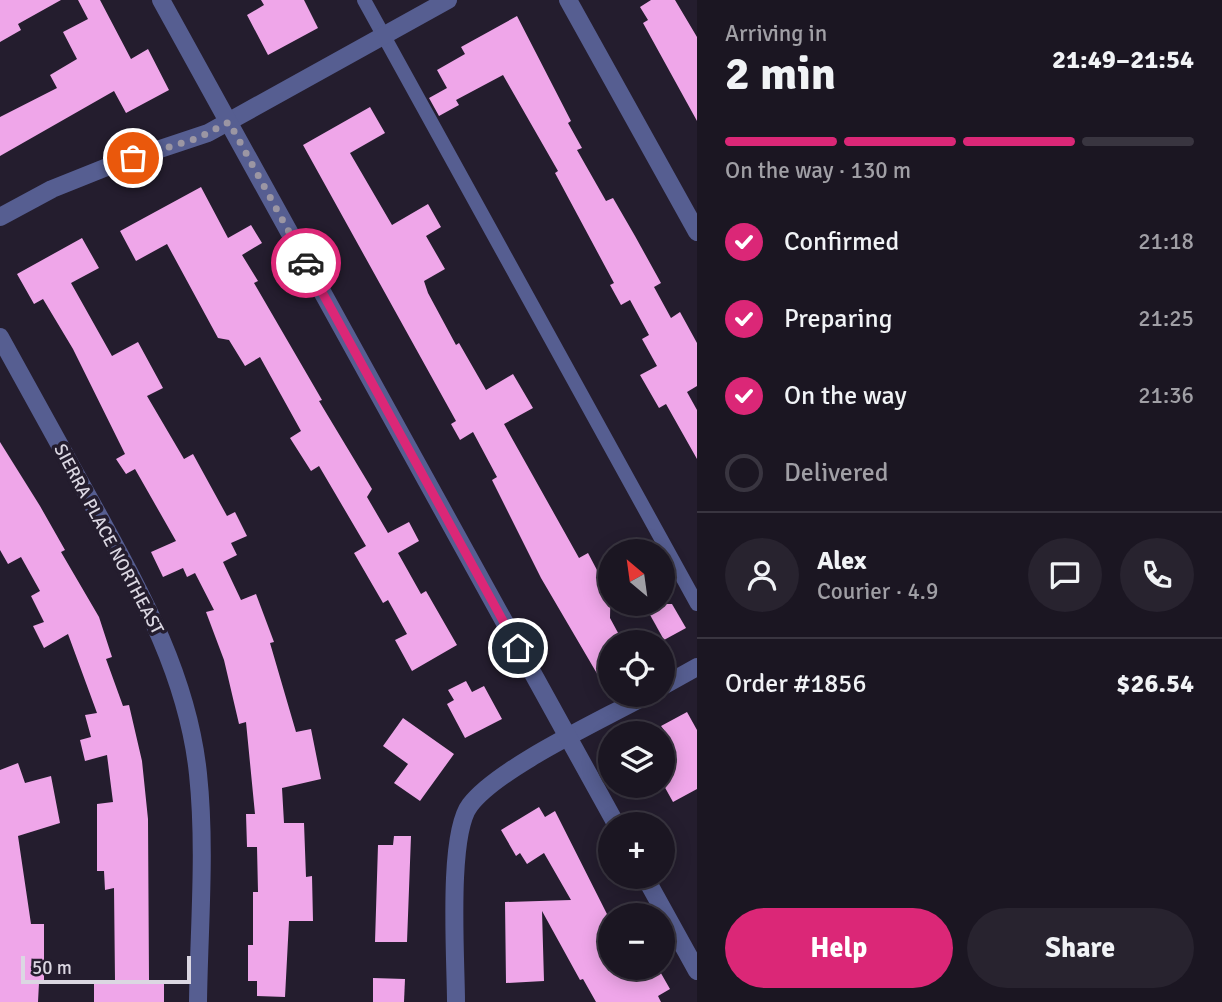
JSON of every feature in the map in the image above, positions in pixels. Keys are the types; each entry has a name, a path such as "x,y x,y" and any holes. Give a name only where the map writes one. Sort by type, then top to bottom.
{"street":[{"path":"161,0 609,812"},
{"path":"0,218 52,189 112,165 198,138 448,0"},
{"path":"568,0 697,232"},
{"name":"SIERRA PLACE NORTHEAST","path":"0,337 150,608 169,656 186,713 198,772 201,828 198,1002"},
{"path":"675,679 697,667"},
{"path":"456,1002 457,844 469,807 496,780 626,707"},
{"path":"652,889 697,971"}],"lane":[{"path":"364,0 697,604"}],"building":[{"path":"0,0 61,0 18,24 21,30 0,42"},
{"path":"78,0 100,0 131,59 148,49 169,90 126,113 114,91 0,156 0,117 57,88 50,75 77,59 63,32 88,19"},
{"path":"261,0 304,0 318,28 268,55 247,15 264,5"},
{"path":"651,0 675,0 697,37 697,121 643,23 648,20 640,7"},
{"path":"517,16 571,121 568,123 582,148 577,150 606,201 613,198 635,236 661,283 654,287 671,318 680,312 697,343 697,386 687,392 697,410 697,459 666,404 659,408 640,375 657,366 642,339 649,335 630,300 621,305 610,285 614,283 555,173 558,171 503,75 456,100 459,105 439,116 429,98 447,88 437,70 465,54 461,47"},
{"path":"370,107 385,133 350,153 392,225 428,204 441,227 426,236 445,269 424,281 428,293 456,345 459,343 486,390 513,374 533,408 504,424 579,558 588,553 598,572 598,616 610,616 616,630 598,630 598,675 541,578 492,480 497,477 473,432 460,440 451,424 456,421 303,145"},
{"path":"201,187 228,238 251,225 262,243 242,255 258,281 254,283 322,400 319,401 372,489 367,497 388,533 409,522 419,541 398,553 421,594 426,591 457,645 412,671 395,640 407,634 388,600 383,603 354,553 366,546 319,466 311,471 290,438 301,431 260,357 245,366 229,340 218,338 167,244 136,261 120,231"},
{"path":"82,238 99,268 71,283 112,356 138,342 163,388 147,396 184,459 193,454 227,516 235,512 247,536 231,543 237,555 223,562 241,600 256,594 274,642 270,643 296,732 311,729 321,779 282,788 284,823 304,823 306,877 312,876 313,921 289,921 285,997 257,996 257,981 248,981 248,945 253,945 253,892 258,892 257,847 247,847 246,814 255,814 246,722 239,724 224,660 206,612 214,610 195,573 187,577 183,568 163,577 151,552 176,541 135,469 126,474 116,459 125,454 73,349 43,299 34,304 17,274"},
{"path":"0,442 65,550 61,552 99,617 112,657 106,659 123,706 129,705 142,761 148,819 149,980 164,980 164,1002 94,1002 94,981 115,981 114,888 105,890 104,871 97,871 97,804 113,802 107,755 85,761 80,740 91,737 85,715 97,713 68,634 44,648 33,626 44,622 31,596 40,591 21,557 8,564 0,550"},
{"path":"676,611 686,628 675,634 675,630 658,630 651,616 676,616"},
{"path":"466,681 472,692 484,686 502,719 465,738 447,704 454,700 448,690"},
{"path":"687,712 697,730 697,789 673,802 671,798 675,798 675,721 670,721"},
{"path":"403,718 454,754 420,801 394,783 408,764 383,746"},
{"path":"18,763 25,783 51,776 60,823 18,836 31,924 44,924 44,983 39,983 38,1002 0,1002 0,770"},
{"path":"539,807 545,817 555,811 601,903 598,903 598,980 665,980 670,989 658,996 661,1002 596,1002 583,979 580,980 542,911 544,981 506,983 505,902 571,900 544,853 527,864 520,853 516,856 501,830"},
{"path":"394,836 411,836 407,942 375,942 378,845 393,845"},
{"path":"373,978 405,979 404,1002 373,1002"}],"way so far":[{"path":"133,158 198,138 229,122 306,263"}],"route":[{"path":"306,263 518,648"}]}
